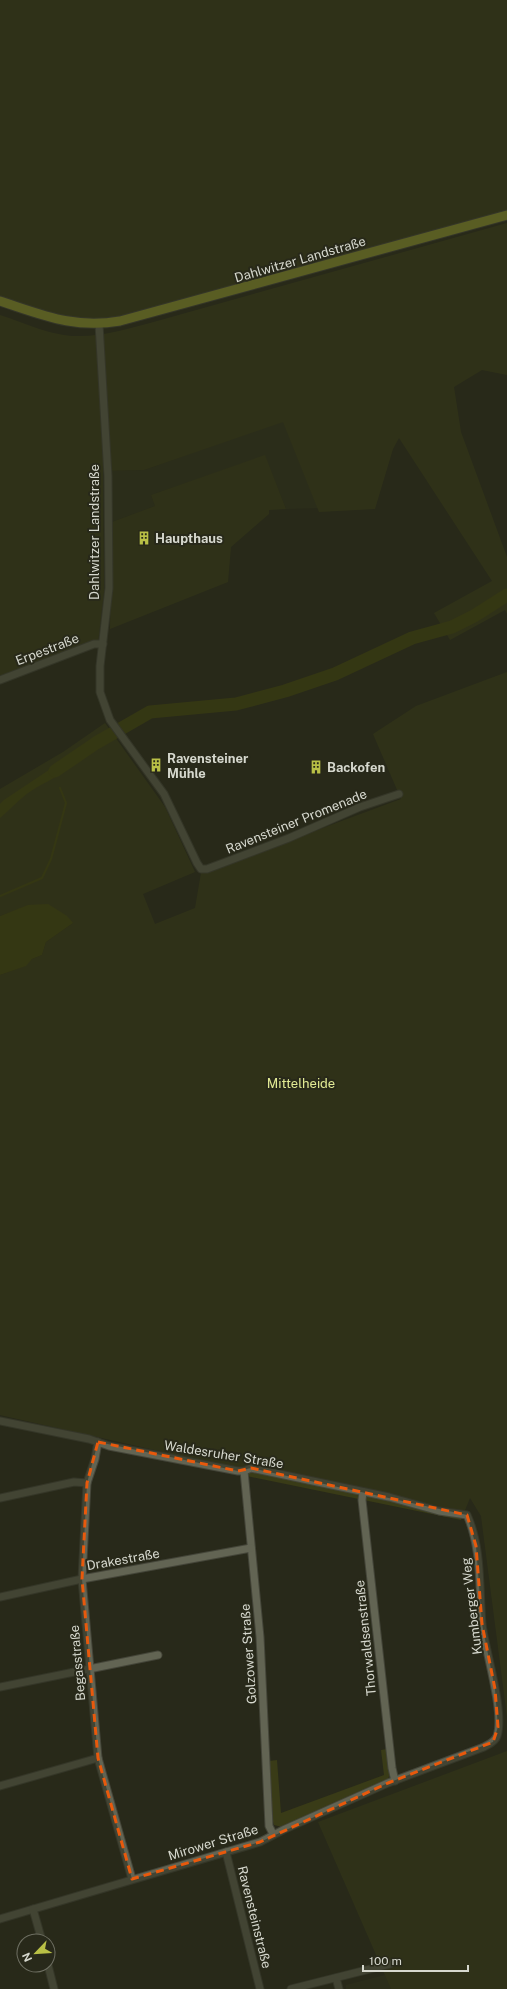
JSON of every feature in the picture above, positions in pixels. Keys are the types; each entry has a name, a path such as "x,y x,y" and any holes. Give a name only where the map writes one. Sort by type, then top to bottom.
{"main road":[{"name":"Dahlwitzer Landstraße","path":"0,301 64,321 80,324 99,324 129,320 507,215"}],"street":[{"name":"Dahlwitzer Landstraße","path":"99,324 108,476 109,588 99,684 104,705 112,723 164,794 201,868"},
{"name":"Erpestraße","path":"0,680 94,644 103,644"},
{"name":"Ravensteiner Promenade","path":"201,868 207,869 289,838 360,807 399,794"},
{"name":"Waldesruher Straße","path":"0,1421 98,1442 109,1446 244,1471 251,1468 363,1492 439,1511 467,1515"},
{"name":"Begasstraße","path":"98,1442 96,1460 87,1482 82,1578 98,1758 132,1879"},
{"name":"Golzower Straße","path":"244,1471 260,1637 269,1826 273,1834"},
{"path":"0,1498 74,1482 87,1482"},
{"name":"Thorwaldsenstraße","path":"363,1492 362,1500 392,1768 396,1780"},
{"name":"Kumberger Weg","path":"467,1515 476,1546 482,1624 495,1689 498,1726 497,1736 493,1742"},
{"name":"Drakestraße","path":"0,1597 82,1578 251,1548"},
{"path":"0,1687 158,1655"},
{"name":"Mirower Straße","path":"0,1919 260,1842 273,1834 396,1780 493,1742"},
{"path":"0,1786 98,1758"},
{"name":"Ravensteinstraße","path":"226,1852 260,1989"},
{"path":"33,1909 40,1933"},
{"path":"291,1989 390,1964"},
{"path":"50,1973 54,1989"},
{"path":"336,1978 339,1989"}],"highlighted area":[{"path":"98,1442 238,1471 251,1468 467,1515 476,1546 482,1624 495,1689 498,1727 493,1742 388,1783 260,1842 132,1879 98,1758 82,1579 87,1483"}],"shaded area":[{"path":"283,421 318,508 286,509 265,456 151,495 155,506 112,522 112,471 144,470"},
{"path":"67,758 70,763 62,772 27,794 0,818 0,804 4,800"},
{"path":"48,904 67,916 73,923 46,942 42,955 32,959 26,966 0,975 0,916 28,905"},
{"path":"385,1975 391,1989 346,1989 346,1985"}],"green space":[{"path":"0,0 507,0 507,212 109,320 67,317 0,297"},
{"path":"507,223 507,375 482,370 454,387 461,432 507,557 507,614 505,610 450,640 434,613 492,581 399,438 393,449 375,509 319,512 283,422 144,470 103,471 104,592 98,643 0,678 0,315 49,332 70,336 89,336 124,330"},
{"path":"265,455 286,509 269,510 269,514 231,547 228,582 110,629 112,522 155,506 151,495"},
{"name":"Mittelheide","path":"507,672 507,1717 481,1516 470,1498 461,1520 232,1473 190,1458 0,1415 0,975 25,966 32,959 42,955 46,942 73,923 19,909 0,916 0,789 63,752 105,723 165,807 195,872 143,894 155,924 195,908 201,873 401,799 373,734 416,706"},
{"path":"387,1749 390,1772 388,1780 282,1827 274,1825 269,1761 277,1760 281,1813 384,1775 381,1750"},
{"path":"507,1751 507,1989 391,1989 318,1822"}],"waterway":[{"path":"55,771 96,743 150,712 236,704 285,691 335,674 412,638 452,627 474,616 507,595"},
{"path":"0,896 42,878 51,859 66,803 60,788"}],"place":[{"name":"Haupthaus","path":"144,538"},
{"name":"Ravensteiner Mühle","path":"156,765"},
{"name":"Backofen","path":"316,767"}]}
